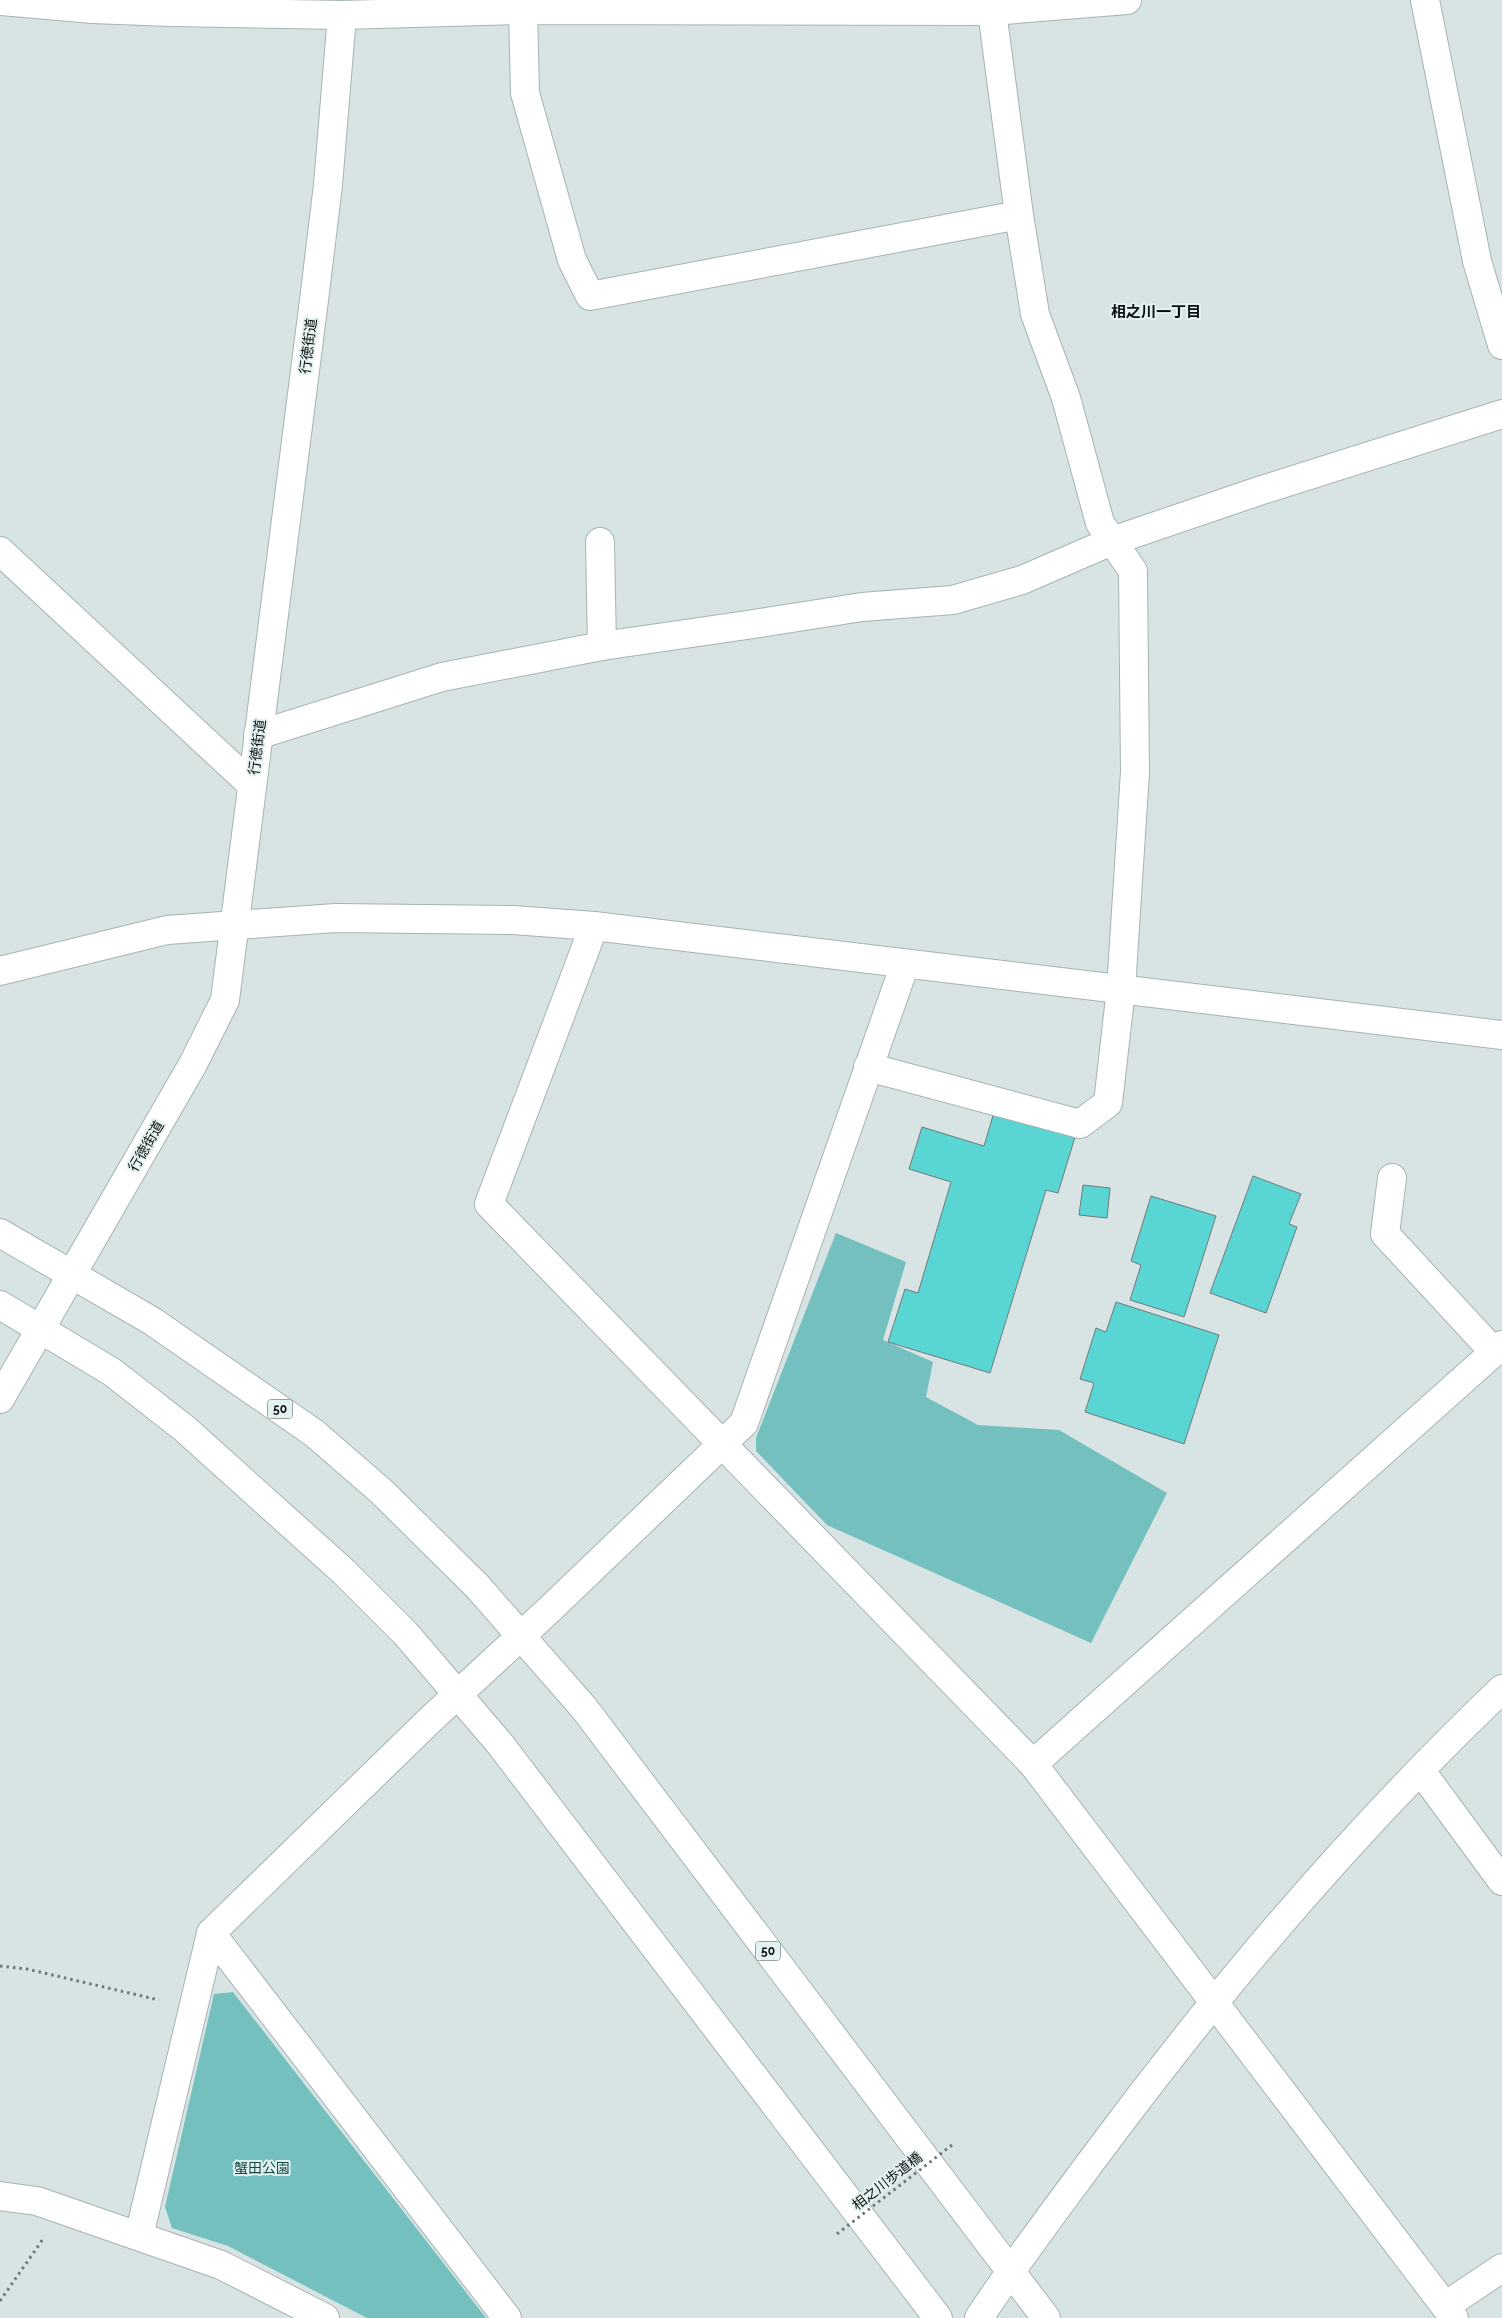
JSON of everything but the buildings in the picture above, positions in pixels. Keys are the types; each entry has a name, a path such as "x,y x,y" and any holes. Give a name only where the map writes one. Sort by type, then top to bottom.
{"street":[{"path":"0,1 160,12 342,15 523,10 939,6 992,11 1126,0"},
{"path":"1425,0 1477,261 1502,345"},
{"path":"523,10 525,93 572,260 590,296 1019,215"},
{"path":"868,1067 1080,1124 1108,1104 1121,989 1135,772 1134,571 1100,523 1066,398 1035,314 1019,215 992,11"},
{"name":"行徳街道","path":"0,1399 193,1064 225,1000 236,925 258,735 328,185 342,15"},
{"path":"258,735 442,677 602,646 862,607 953,600 1022,580 1112,541 1259,491 1502,414"},
{"path":"600,542 602,646"},
{"path":"1,553 252,785"},
{"path":"0,971 168,930 336,918 513,920 594,926 1502,1035"},
{"path":"594,926 490,1204 1033,1764 1450,2312 1502,2268"},
{"path":"139,2236 211,1933 458,1693 723,1444 744,1422 905,964"},
{"path":"1033,1764 1498,1348 1385,1234 1392,1178"},
{"name":"50","path":"0,1234 152,1321 314,1433 382,1492 477,1586 584,1708 1046,2318"},
{"path":"0,1305 112,1372 185,1428 344,1572 406,1634 500,1744 938,2318"},
{"path":"979,2318 1010,2270 1152,2079 1214,2002 1303,1899 1421,1771 1502,1689"},
{"path":"1421,1771 1502,1881"},
{"path":"211,1933 507,2318"},
{"path":"0,2196 37,2201 63,2209 221,2265 325,2318"}],"path":[{"path":"0,1966 27,1969 193,2008"},
{"name":"相之川歩道橋","path":"837,2234 952,2145"},
{"path":"0,2301 63,2209"}],"green space":[{"path":"836,1233 906,1262 883,1340 933,1362 926,1397 978,1425 1059,1430 1167,1493 1091,1643 827,1525 756,1451 756,1438"},
{"name":"蟹田公園","path":"233,1992 486,2318 367,2318 228,2246 172,2228 165,2207 214,1994"}],"district":[{"name":"相之川一丁目","path":"1156,312"}]}
